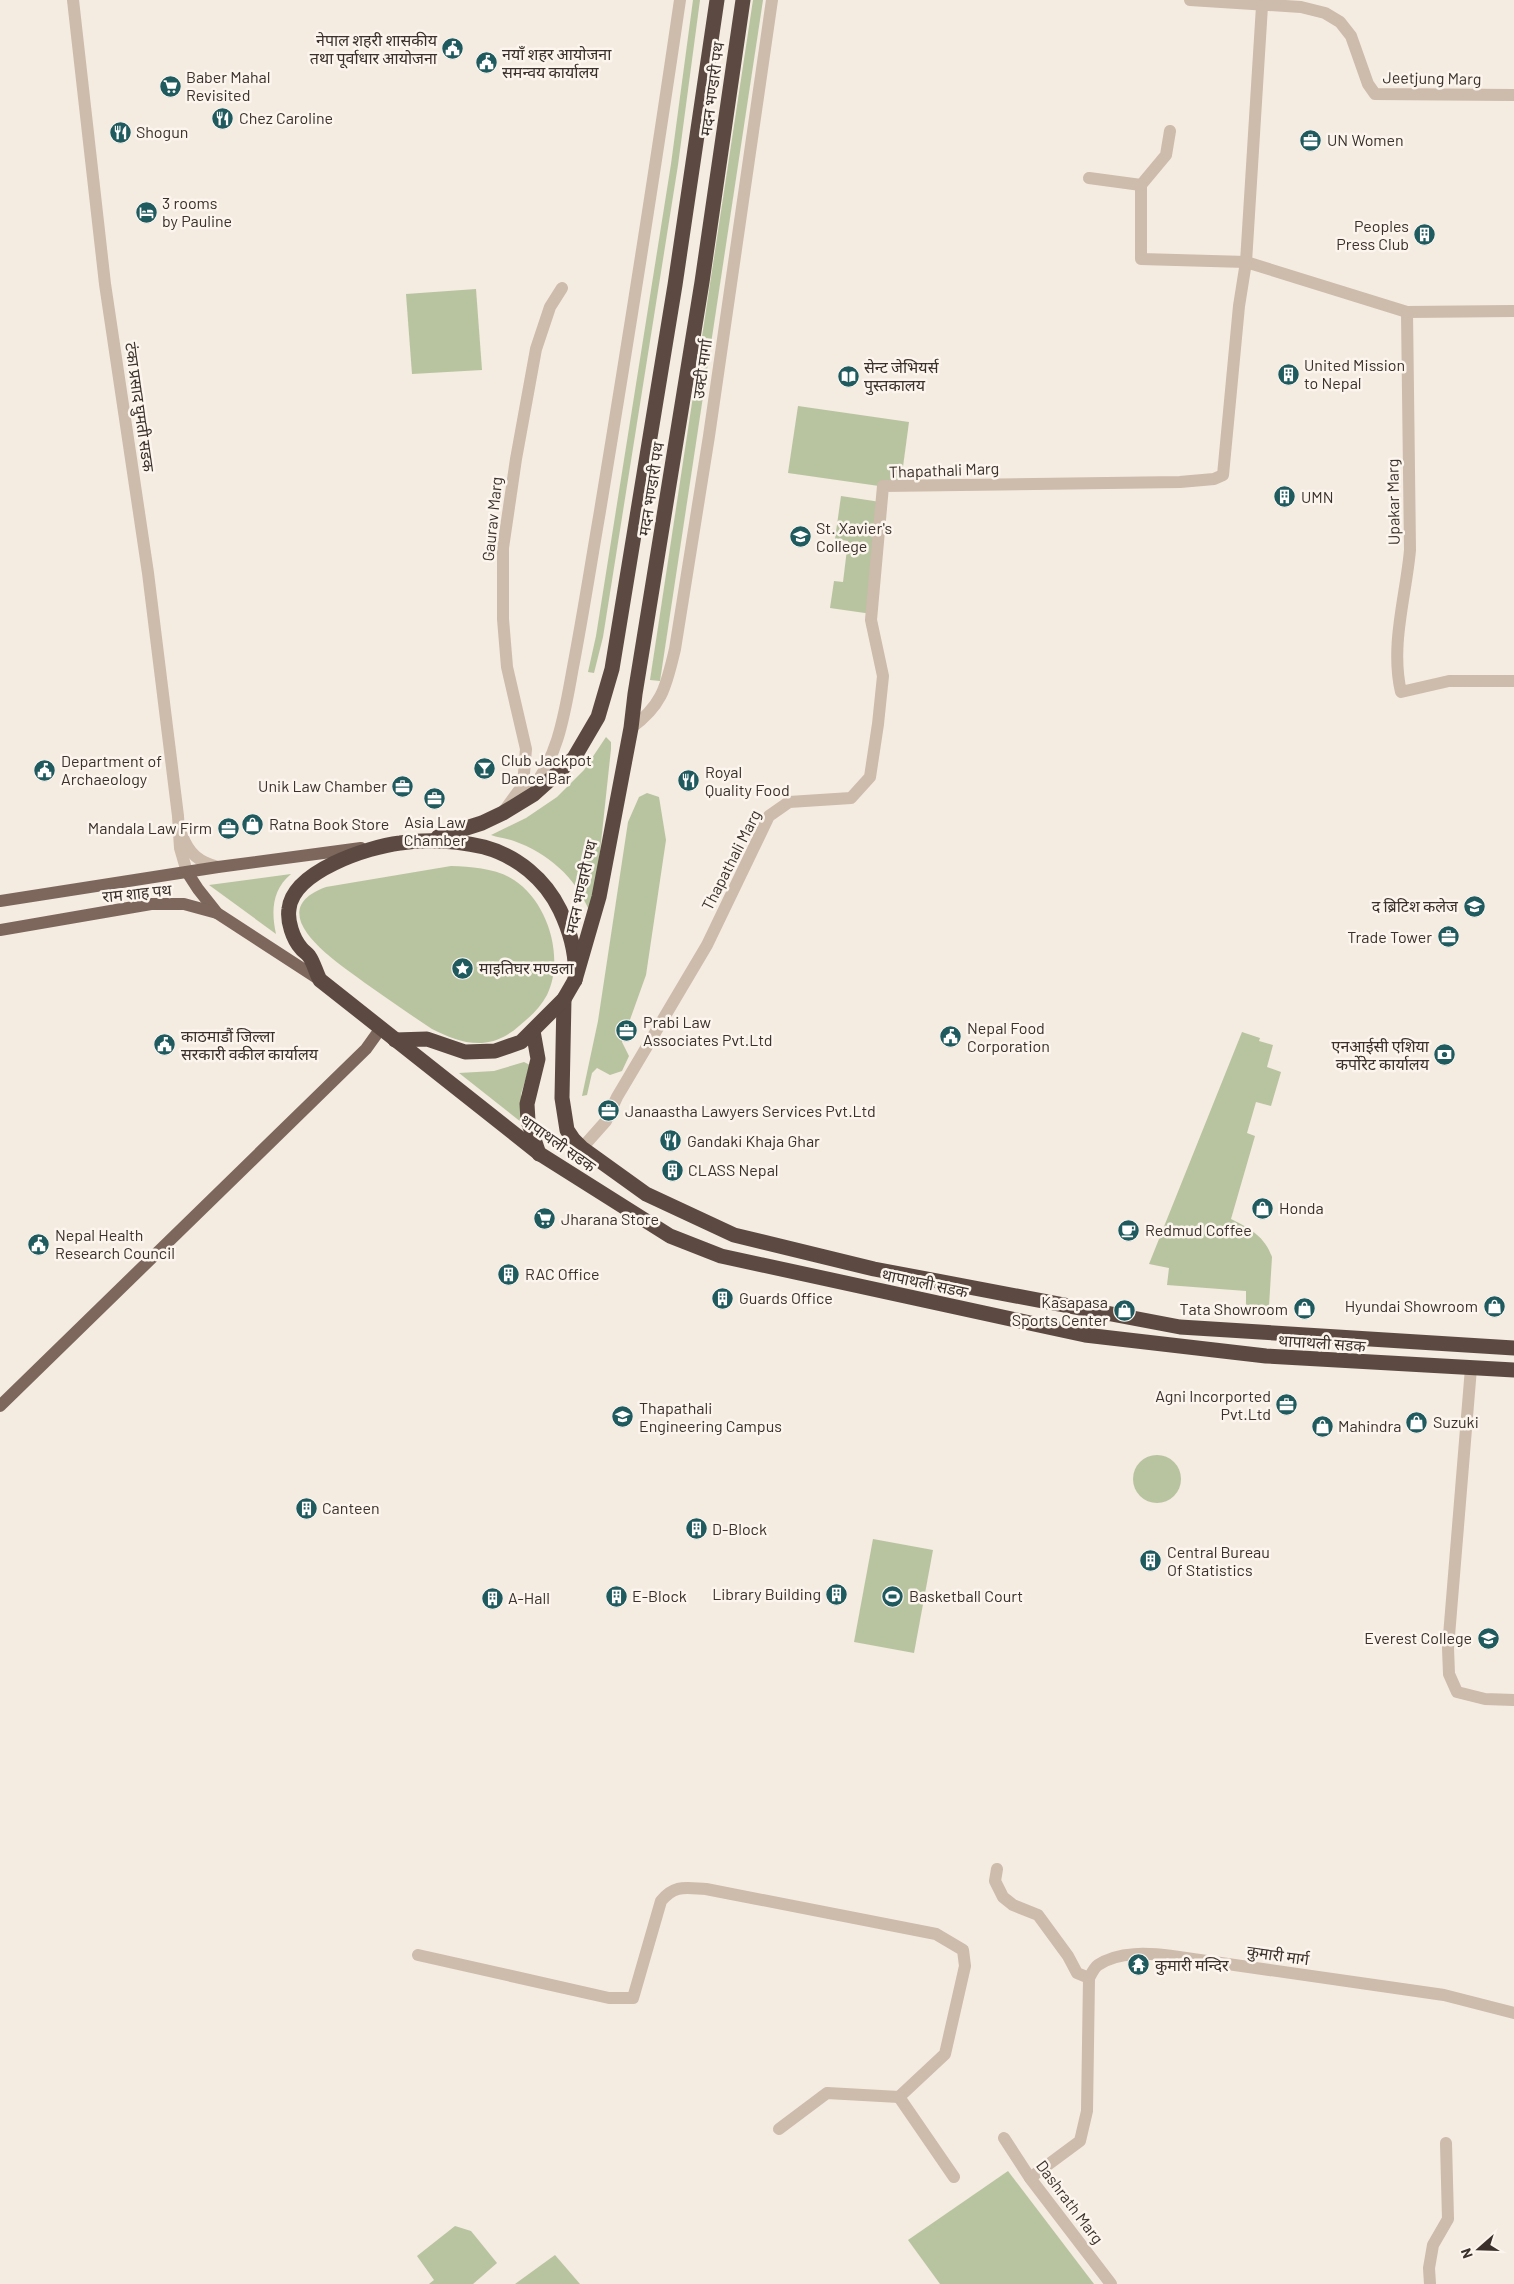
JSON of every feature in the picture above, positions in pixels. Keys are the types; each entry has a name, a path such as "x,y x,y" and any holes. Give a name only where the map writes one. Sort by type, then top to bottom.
{"highway":[{"name":"मदन भण्डारी पथ","path":"419,842 466,829 502,813 534,794 574,758 598,717 612,669 675,285 717,0"},
{"name":"मदन भण्डारी पथ","path":"564,1000 575,980 600,897 631,728 634,694 702,282 743,0"},
{"path":"320,980 309,956 301,949 295,938 289,918 290,902 295,892 307,880 332,865 364,852 400,843 455,842 484,847 509,857 529,870 544,884 564,918 573,950 575,980"},
{"name":"थापाथली सडक","path":"320,980 540,1154 670,1236 722,1256 1085,1335 1266,1356 1514,1370"},
{"name":"थापाथली सडक","path":"564,1000 562,1107 567,1130 582,1148 646,1194 734,1235 874,1270 1180,1327 1514,1348"},
{"path":"395,1040 428,1039 465,1052 481,1052 507,1048 521,1042 564,1000"},
{"path":"533,1031 538,1059 527,1104 528,1121 540,1154"}],"main road":[{"path":"187,872 400,843"},
{"name":"राम शाह पथ","path":"0,901 187,872 218,913"},
{"name":"राम शाह पथ","path":"0,930 151,904 184,904 218,913"},
{"path":"218,913 320,980"},
{"path":"0,1406 366,1049 380,1028"}],"street":[{"name":"टंका प्रसाद घुमती सडक","path":"73,0 105,284 148,573 178,818"},
{"path":"521,802 544,772 552,755 565,708 644,242 680,0"},
{"name":"उक्टी मार्गा","path":"631,728 649,715 658,701 675,649 709,436 772,0"},
{"name":"Jeetjung Marg","path":"1190,0 1301,7 1325,12 1340,22 1351,36 1368,84 1375,94 1514,95"},
{"path":"1246,262 1262,6"},
{"path":"1170,131 1166,155 1141,185 1141,259 1246,262 1407,312 1514,312"},
{"path":"1089,178 1141,185"},
{"name":"Thapathali Marg","path":"582,1148 606,1121 617,1097 706,945 770,816 789,802 851,798 870,777 883,676 871,620 883,486 1180,482 1214,479 1223,475 1239,306 1246,262"},
{"name":"Gaurav Marg","path":"502,813 524,785 526,750 507,667 503,619 503,548 516,459 536,349 550,307 562,288"},
{"name":"Upakar Marg","path":"1407,312 1410,550 1402,606 1398,655 1401,692 1449,680 1514,682"},
{"path":"178,818 188,848 197,859 218,867"},
{"path":"178,818 180,848 187,872"},
{"path":"1471,1368 1448,1648 1449,1674 1457,1692 1485,1699 1514,1700"},
{"path":"997,1869 995,1881 1003,1897 1013,1905 1038,1915 1078,1973 1089,1978 1087,2111 1080,2141 1030,2178"},
{"path":"418,1955 609,1998 632,1998 661,1901 668,1892 677,1888 706,1889 936,1934 962,1950 964,1966 945,2054 899,2098 827,2093 779,2129"},
{"name":"कुमारी मार्ग","path":"1089,1978 1096,1966 1110,1959 1147,1953 1444,1996 1514,2013"},
{"path":"899,2098 954,2177"},
{"name":"Dashrath Marg","path":"1004,2138 1030,2178 1112,2284"},
{"path":"1430,2284 1429,2268 1433,2245 1448,2219 1446,2143"}],"green space":[{"path":"693,0 700,0 678,165 603,637 594,673 588,672 596,636 671,164"},
{"path":"753,0 763,0 660,681 650,680"},
{"path":"476,289 482,370 412,374 406,294"},
{"path":"798,406 909,422 900,489 788,473"},
{"path":"841,496 887,503 872,614 830,608 834,581 843,582 848,541 835,539"},
{"path":"606,737 611,742 611,749 596,889 589,910 576,887 549,859 526,846 491,835 526,818 557,797 584,770"},
{"path":"647,793 659,797 666,840 646,975 622,1042 629,1056 622,1071 610,1075 597,1068 592,1073 587,1095 582,1096 598,1021 628,822 639,797"},
{"path":"451,866 492,871 514,880 536,902 550,932 554,965 547,995 531,1016 498,1040 475,1043 462,1041 432,1029 338,963 310,937 301,923 300,910 307,897 326,887"},
{"path":"291,874 280,887 274,901 276,934 209,885"},
{"path":"1242,1032 1260,1038 1259,1041 1273,1045 1267,1067 1281,1072 1271,1106 1256,1102 1247,1133 1255,1136 1231,1219 1256,1234 1269,1250 1272,1257 1269,1306 1246,1305 1246,1291 1167,1285 1169,1268 1149,1264"},
{"path":"524,1062 530,1065 521,1094 521,1122 459,1073 494,1071"},
{"path":"1157,1455 1166,1457 1174,1462 1179,1470 1181,1479 1179,1488 1174,1496 1166,1501 1157,1503 1148,1501 1140,1496 1135,1488 1133,1479 1135,1470 1140,1462 1148,1457"},
{"name":"Basketball Court","path":"873,1539 933,1550 914,1653 854,1642"},
{"path":"1008,2171 1094,2284 940,2284 908,2240"},
{"path":"455,2226 471,2231 497,2263 473,2284 429,2284 434,2280 417,2256"},
{"path":"555,2255 580,2284 515,2284"}],"place":[{"name":"नेपाल शहरी शासकीय तथा पूर्वाधार आयोजना","path":"453,49"},
{"name":"नयाँ शहर आयोजना समन्वय कार्यालय","path":"486,63"},
{"name":"Baber Mahal Revisited","path":"170,86"},
{"name":"Chez Caroline","path":"223,118"},
{"name":"Shogun","path":"120,132"},
{"name":"UN Women","path":"1311,140"},
{"name":"3 rooms by Pauline","path":"146,212"},
{"name":"Peoples Press Club","path":"1425,235"},
{"name":"United Mission to Nepal","path":"1288,374"},
{"name":"सेन्ट जेभियर्स पुस्तकालय","path":"848,376"},
{"name":"UMN","path":"1285,497"},
{"name":"St. Xavier's College","path":"800,537"},
{"name":"Club Jackpot Dance Bar","path":"485,769"},
{"name":"Department of Archaeology","path":"45,770"},
{"name":"Royal Quality Food","path":"689,781"},
{"name":"Unik Law Chamber","path":"403,786"},
{"name":"Asia Law Chamber","path":"435,798"},
{"name":"Ratna Book Store","path":"253,824"},
{"name":"Mandala Law Firm","path":"228,828"},
{"name":"द ब्रिटिश कलेज","path":"1474,906"},
{"name":"Trade Tower","path":"1448,937"},
{"name":"माइतिघर मण्डला","path":"463,968"},
{"name":"Prabi Law Associates Pvt.Ltd","path":"627,1031"},
{"name":"Nepal Food Corporation","path":"951,1037"},
{"name":"काठमाडौं जिल्ला सरकारी वकील कार्यालय","path":"165,1045"},
{"name":"एनआईसी एशिया कर्पोरेट कार्यालय","path":"1445,1055"},
{"name":"Janaastha Lawyers Services Pvt.Ltd","path":"609,1111"},
{"name":"Gandaki Khaja Ghar","path":"671,1141"},
{"name":"CLASS Nepal","path":"672,1170"},
{"name":"Honda","path":"1263,1208"},
{"name":"Jharana Store","path":"545,1219"},
{"name":"Redmud Coffee","path":"1129,1230"},
{"name":"Nepal Health Research Council","path":"39,1244"},
{"name":"RAC Office","path":"509,1274"},
{"name":"Guards Office","path":"723,1298"},
{"name":"Hyundai Showroom","path":"1494,1306"},
{"name":"Tata Showroom","path":"1304,1309"},
{"name":"Kasapasa Sports Center","path":"1124,1311"},
{"name":"Agni Incorported Pvt.Ltd","path":"1287,1405"},
{"name":"Thapathali Engineering Campus","path":"623,1417"},
{"name":"Suzuki","path":"1417,1422"},
{"name":"Mahindra","path":"1322,1426"},
{"name":"Canteen","path":"306,1508"},
{"name":"D-Block","path":"696,1529"},
{"name":"Central Bureau Of Statistics","path":"1151,1561"},
{"name":"Library Building","path":"837,1594"},
{"name":"E-Block","path":"616,1596"},
{"name":"Basketball Court","path":"893,1596"},
{"name":"A-Hall","path":"492,1598"},
{"name":"Everest College","path":"1488,1638"},
{"name":"कुमारी मन्दिर","path":"1139,1965"}]}
